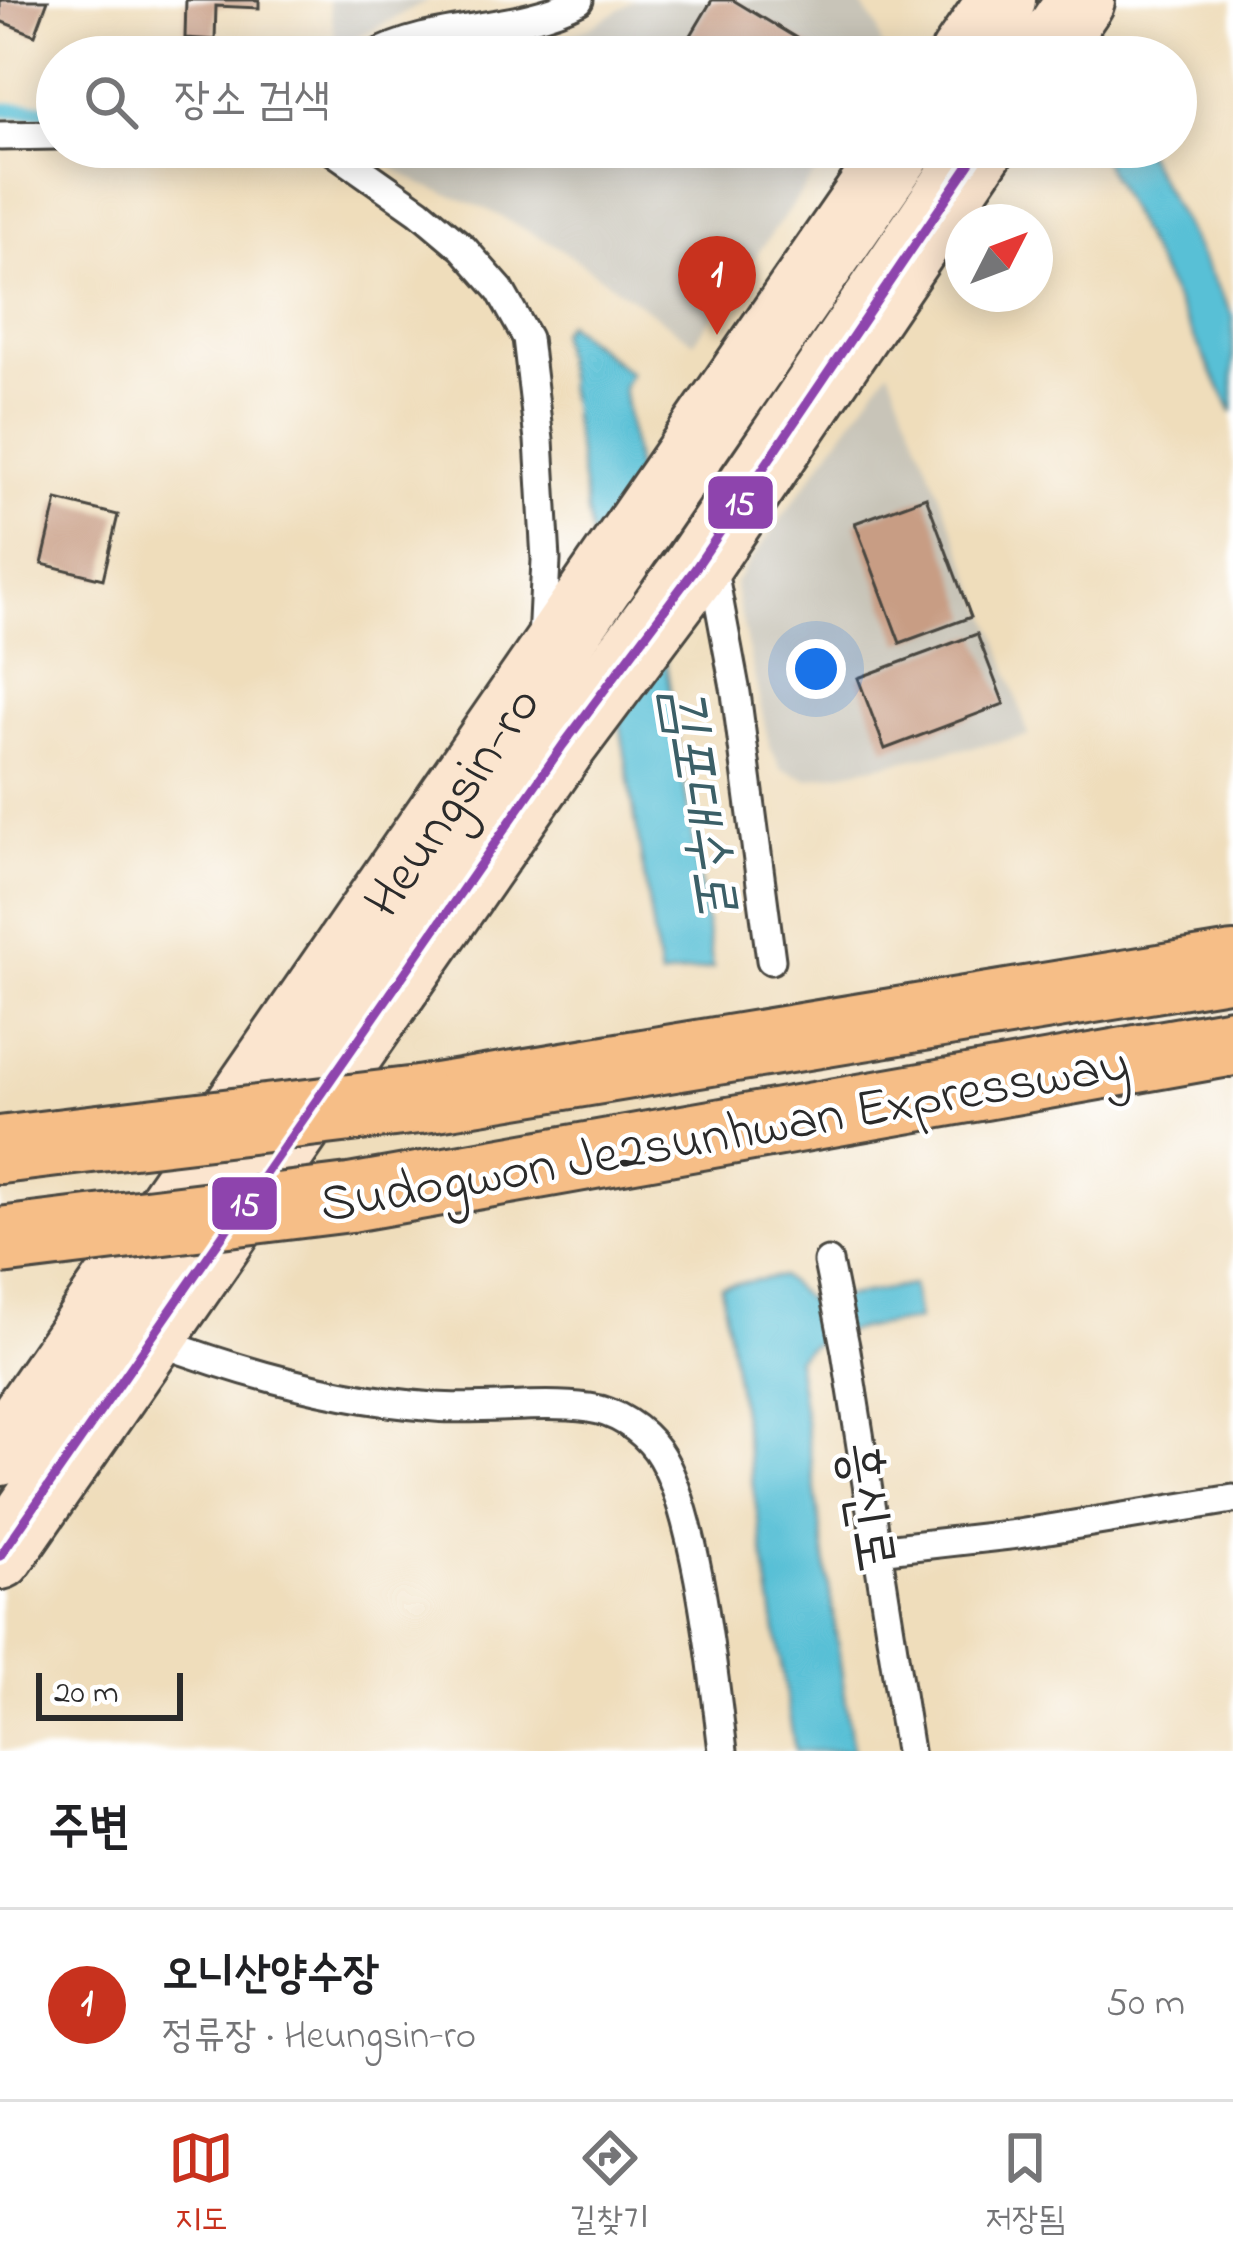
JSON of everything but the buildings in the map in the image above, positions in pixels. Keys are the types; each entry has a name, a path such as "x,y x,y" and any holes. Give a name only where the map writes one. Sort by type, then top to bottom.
{"highway":[{"name":"Sudogwon Je2sunhwan Expressway","path":"28,1146 418,1100 1233,966"},
{"name":"Sudogwon Je2sunhwan Expressway","path":"0,1241 350,1198 1233,1042"}],"main road":[{"path":"977,36 1002,0"},
{"path":"1056,36 1081,0"},
{"name":"Heungsin-ro","path":"0,1452 887,168"},
{"path":"579,724 702,559 967,168"},
{"name":"Heungsin-ro","path":"0,1556 579,724"}],"lane":[{"path":"437,36 579,0"},
{"path":"0,136 36,135"},
{"path":"358,168 463,248 500,290 526,338 557,643 579,724"},
{"path":"702,559 736,692 771,960"},
{"name":"흥신로","path":"828,1262 909,1751"},
{"path":"152,1339 231,1369 316,1389 434,1407 592,1408 627,1421 657,1449 680,1497 723,1751"},
{"path":"877,1550 1018,1534 1233,1499"}],"shaded area":[{"path":"328,0 430,0 360,36 336,36"},
{"path":"634,0 858,0 879,36 565,36 589,28"},
{"path":"394,168 819,168 694,342 555,245 486,209"},
{"path":"889,369 997,636 1029,736 809,779 781,769 769,744 734,584"}],"water":[{"path":"1107,168 1153,168 1233,316 1233,413"},
{"path":"566,323 630,373 623,387 713,968 660,977 559,333"},
{"path":"781,1276 805,1298 819,1301 912,1285 918,1320 836,1334 796,1359 853,1751 795,1751 721,1286"}],"waterway":[{"name":"김포대수로","path":"0,110 36,110"}],"transit line":[{"name":"15","path":"0,1556 563,745 695,569 967,168"}],"place":[{"name":"오니산양수장","path":"717,335"}]}
